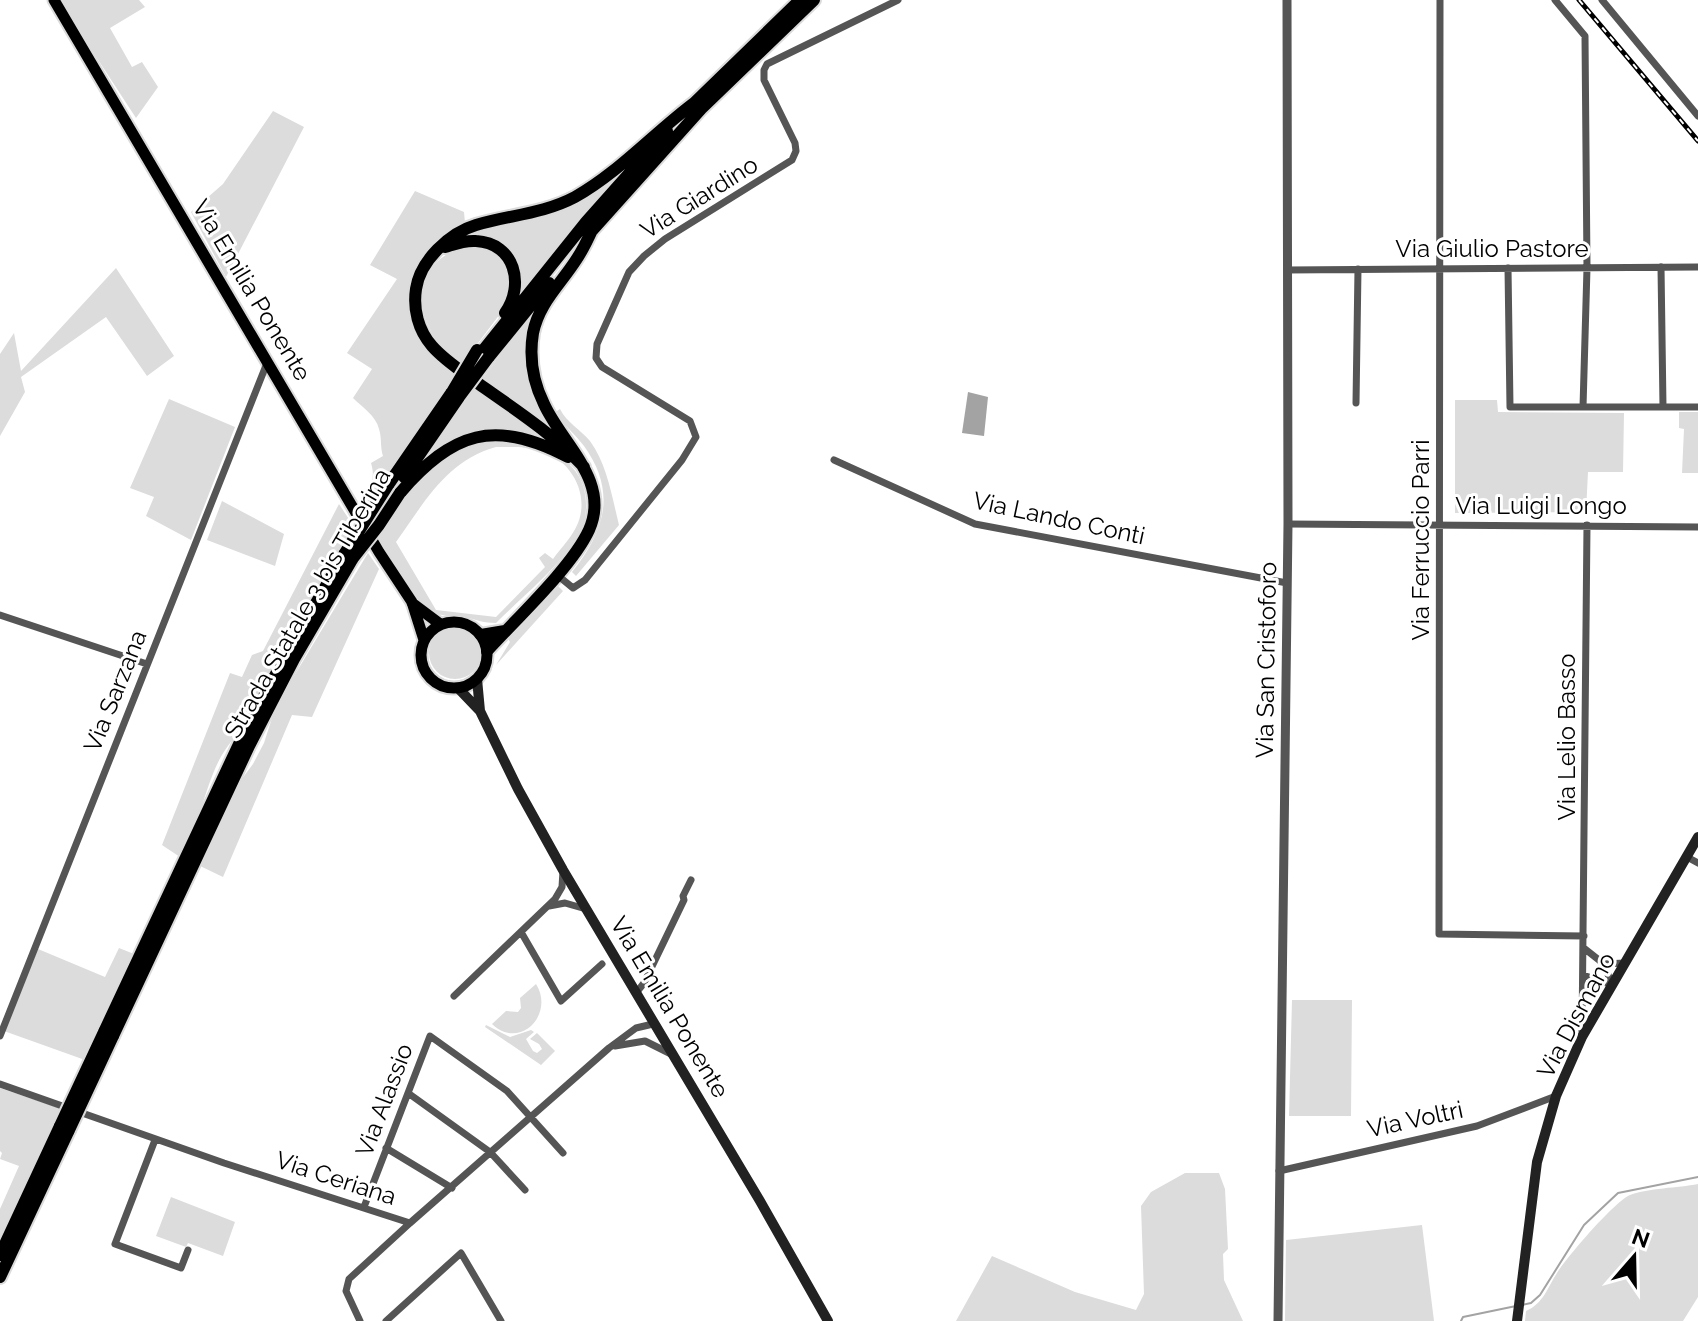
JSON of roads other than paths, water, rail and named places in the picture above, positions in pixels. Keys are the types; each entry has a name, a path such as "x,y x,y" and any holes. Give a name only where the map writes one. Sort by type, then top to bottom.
{"highway":[{"name":"Strada Statale 3 bis Tiberina","path":"0,1255 249,746 349,556 379,525 394,489 482,353 595,211 694,103 800,0"},
{"name":"Strada Statale 3 bis Tiberina","path":"482,353 701,109 814,0"},
{"path":"584,467 551,436 431,345 419,324 414,301 417,281 438,249 459,232 475,225 543,210 572,198 597,184 694,103"},
{"path":"487,651 579,548 590,527 595,507 592,486 584,467 545,407 534,382 531,357 534,331 541,310 552,290 576,260 593,228"},
{"path":"438,249 480,240 496,246 509,257 515,270 517,286 482,353"},
{"path":"394,489 445,449 468,439 490,435 511,435 531,440 584,467"},
{"path":"481,635 505,631"},
{"name":"Strada Statale 3 bis Tiberina","path":"0,1277 64,1128"}],"main road":[{"name":"Via Emilia Ponente","path":"54,0 379,552 412,602 424,640"},
{"name":"Via Emilia Ponente","path":"412,602 440,624"},
{"path":"462,622 481,635 487,661 477,679 458,688 444,687 427,674 420,658 424,640 440,624 462,622"},
{"name":"Via Emilia Ponente","path":"477,679 480,711"},
{"name":"Via Emilia Ponente","path":"458,688 480,711 518,789 574,890 828,1321"},
{"name":"Via Dismano","path":"1517,1317 1537,1162 1556,1096 1582,1037 1698,837"}],"street":[{"name":"Via Giardino","path":"556,574 573,588 585,580 682,460 696,437 690,421 602,367 596,358 597,344 629,272 665,239 792,160 795,143 764,80 767,64 898,0"},
{"name":"Via San Cristoforo","path":"1278,1321 1288,524 1287,0"},
{"name":"Via Ferruccio Parri","path":"1440,0 1439,934 1584,936"},
{"path":"1555,0 1585,36 1587,268 1583,407"},
{"path":"1602,0 1698,116"},
{"path":"1661,267 1663,407"},
{"name":"Via Giulio Pastore","path":"1287,270 1698,267"},
{"path":"1508,268 1510,407 1698,407"},
{"path":"1356,403 1358,269"},
{"name":"Via Sarzana","path":"0,1036 268,361"},
{"name":"Via Lando Conti","path":"834,460 975,524 1287,583"},
{"name":"Via Luigi Longo","path":"1288,524 1698,527"},
{"name":"Via Lelio Basso","path":"1582,1037 1587,525"},
{"path":"0,615 147,664"},
{"path":"1687,857 1698,863"},
{"path":"556,901 562,887 563,870"},
{"path":"636,993 658,956 691,880"},
{"path":"454,996 547,907 574,890"},
{"path":"556,901 586,909"},
{"path":"521,932 561,1001 602,964"},
{"path":"1585,949 1604,964 1612,985"},
{"path":"1604,964 1626,963"},
{"path":"1583,975 1612,985"},
{"path":"636,1028 642,1020 644,1008"},
{"path":"640,1041 648,1036 654,1025"},
{"name":"Via Ceriana","path":"0,1084 155,1140 410,1223 609,1048 636,1028 654,1025"},
{"name":"Via Alassio","path":"364,1207 430,1036 507,1091 530,1116"},
{"path":"640,1041 657,1045 671,1054"},
{"name":"Via Ceriana","path":"609,1048 640,1041"},
{"path":"408,1093 490,1152 525,1190"},
{"name":"Via Voltri","path":"1279,1171 1477,1126 1556,1096"},
{"path":"530,1116 563,1153"},
{"path":"155,1140 115,1244 181,1268 188,1250"},
{"path":"386,1148 452,1188"},
{"path":"360,1321 346,1291 349,1279 410,1223"},
{"path":"386,1321 461,1253 501,1321"}],"waterway":[{"path":"1522,1305 1531,1303 1540,1295 1584,1225 1618,1193 1698,1177"},
{"path":"1461,1321 1463,1317 1516,1306"}],"railway":[{"path":"1579,0 1698,141"}]}
